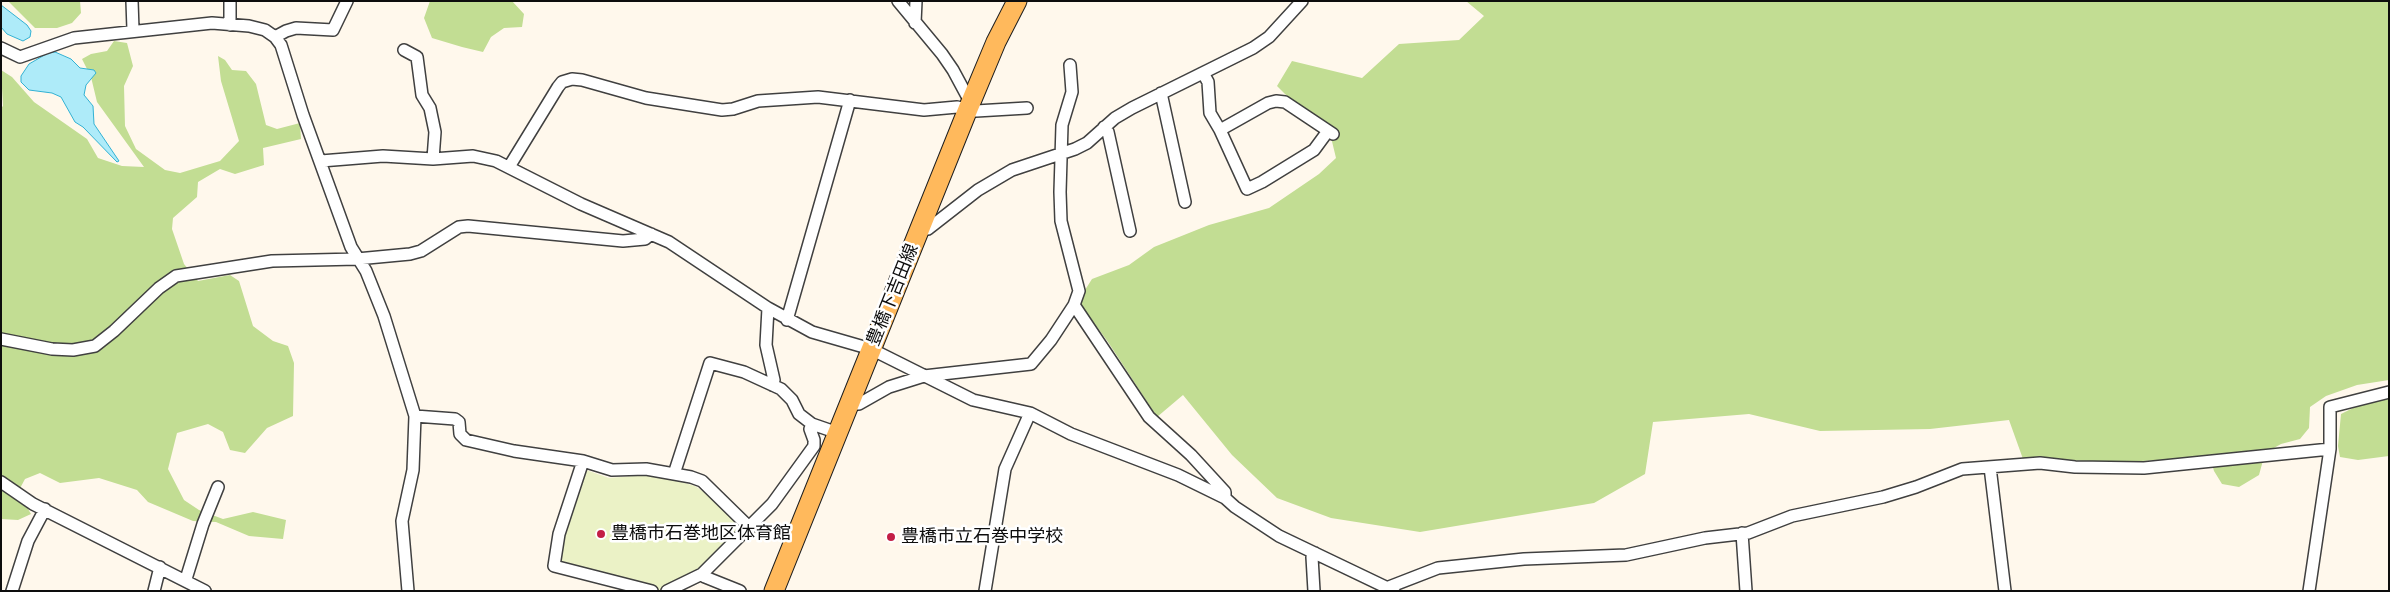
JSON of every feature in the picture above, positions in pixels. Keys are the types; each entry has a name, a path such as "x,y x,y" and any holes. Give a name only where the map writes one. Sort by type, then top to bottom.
{"main road":[{"name":"豊橋下吉田線","path":"774,591 970,104 996,42 1017,1"}],"street":[{"path":"132,1 133,30"},
{"path":"230,1 230,25"},
{"path":"275,37 296,28 322,31 333,30 347,1"},
{"path":"898,1 942,54 953,70 970,104"},
{"path":"915,23 916,1"},
{"path":"920,228 928,229 978,190 1012,170 1060,155 1087,143 1115,118 1253,48 1269,37 1302,1"},
{"path":"1,48 20,57 74,38 196,24 257,28 275,37 281,45 303,115 357,259 366,270 384,316 415,416 412,470 402,522 408,591"},
{"path":"404,50 417,57 422,95 430,108 435,132 433,159"},
{"path":"849,404 859,404 889,387 924,376 1031,364 1051,340 1074,305 1078,290 1062,221 1060,155 1062,125 1072,92 1070,65"},
{"path":"1203,73 1208,82 1210,113 1220,130 1247,189 1314,150 1331,133 1285,102 1276,101 1268,103 1220,130"},
{"path":"509,167 558,87 562,82 572,79 582,80 646,98 722,110 733,109 758,100 818,97 914,109 957,107 970,104 1027,108"},
{"path":"1161,93 1185,202"},
{"path":"787,320 850,100"},
{"path":"1104,127 1108,132 1130,231"},
{"path":"321,161 383,156 433,159 473,156 496,161 572,200 652,234 686,252 768,308 812,332 871,349 973,400 1030,413 1071,434 1218,492 1264,528 1315,554 1392,589 1420,574 1444,567 1524,559 1626,555 1706,538 1742,533 1792,516 1883,497 1916,487 1962,469 2040,463 2075,467 2144,468 2330,449"},
{"path":"1,339 52,349 73,350 94,346 114,331 159,288 176,276 272,261 357,259 421,251 451,230 468,226 623,241 645,239 652,234"},
{"path":"1074,305 1149,417 1191,455 1225,492 1225,498"},
{"path":"768,308 766,345 774,380 772,385"},
{"path":"674,474 710,363 744,372 781,389 792,400 799,414 812,424 838,433"},
{"path":"2309,591 2330,449 2330,407 2389,392"},
{"path":"985,591 1005,468 1030,413"},
{"path":"415,416 455,418 460,422 460,434 466,440 514,451 583,461 612,470 646,470 702,481 750,528"},
{"path":"667,591 702,574 772,504 814,446 810,429 812,424"},
{"path":"583,461 559,534 554,566 652,591"},
{"path":"1990,467 2005,591"},
{"path":"1,482 45,509 186,579 205,591"},
{"path":"186,579 203,524 218,488"},
{"path":"12,591 28,541 45,509"},
{"path":"1742,533 1746,591"},
{"path":"1314,591 1312,557 1315,554"},
{"path":"154,591 160,567"},
{"path":"702,574 705,578 740,591"}],"green space":[{"path":"8,1 80,1 81,13 72,23 57,28 35,28"},
{"path":"430,1 512,1 524,14 522,27 504,28 491,37 483,52 462,47 432,38 424,18"},
{"path":"1466,1 2389,1 2389,380 2357,385 2326,396 2310,407 2309,428 2300,439 2281,444 2265,453 2259,475 2239,487 2222,484 2214,471 2210,457 2125,462 2023,459 2009,420 1930,429 1820,431 1749,414 1653,422 1645,474 1594,503 1420,532 1331,518 1277,498 1232,455 1183,395 1157,417 1108,342 1078,301 1092,279 1129,265 1154,247 1209,225 1269,208 1319,174 1336,158 1329,129 1306,115 1277,86 1292,61 1362,78 1399,44 1459,40 1484,16"},
{"path":"114,41 127,43 133,66 124,86 125,126 136,149 165,170 180,173 220,161 239,141 221,81 218,56 225,60 232,70 246,71 256,84 266,125 277,129 300,123 301,139 263,148 264,165 235,174 220,169 198,182 197,197 173,218 172,229 184,264 198,281 230,275 239,281 253,326 273,341 288,346 294,363 293,416 267,428 245,453 230,450 223,432 208,424 177,433 168,469 184,500 199,510 223,519 253,512 286,520 283,539 249,536 216,522 193,521 148,502 137,490 99,478 60,483 40,473 25,479 18,492 31,514 18,520 1,519 1,108 3,106 1,70 12,77 34,102 87,139 98,158 122,166 144,167 97,102 91,77 82,59 91,54 107,51"},
{"path":"2389,397 2389,456 2358,460 2340,457 2338,446 2341,414 2357,406"},
{"path":"586,470 609,478 645,475 675,480 695,486 717,501 745,531 698,573 661,591 557,563 563,535"}],"water":[{"path":"1,5 27,25 31,31 30,37 23,41 7,34 1,27"},
{"path":"55,52 71,59 80,68 94,70 96,73 86,85 84,95 93,106 94,124 119,161 117,162 83,127 75,122 61,97 52,93 29,90 21,82 21,76 29,64 48,53"}],"place":[{"name":"豊橋市石巻地区体育館","path":"601,534"},
{"name":"豊橋市立石巻中学校","path":"891,537"}]}
